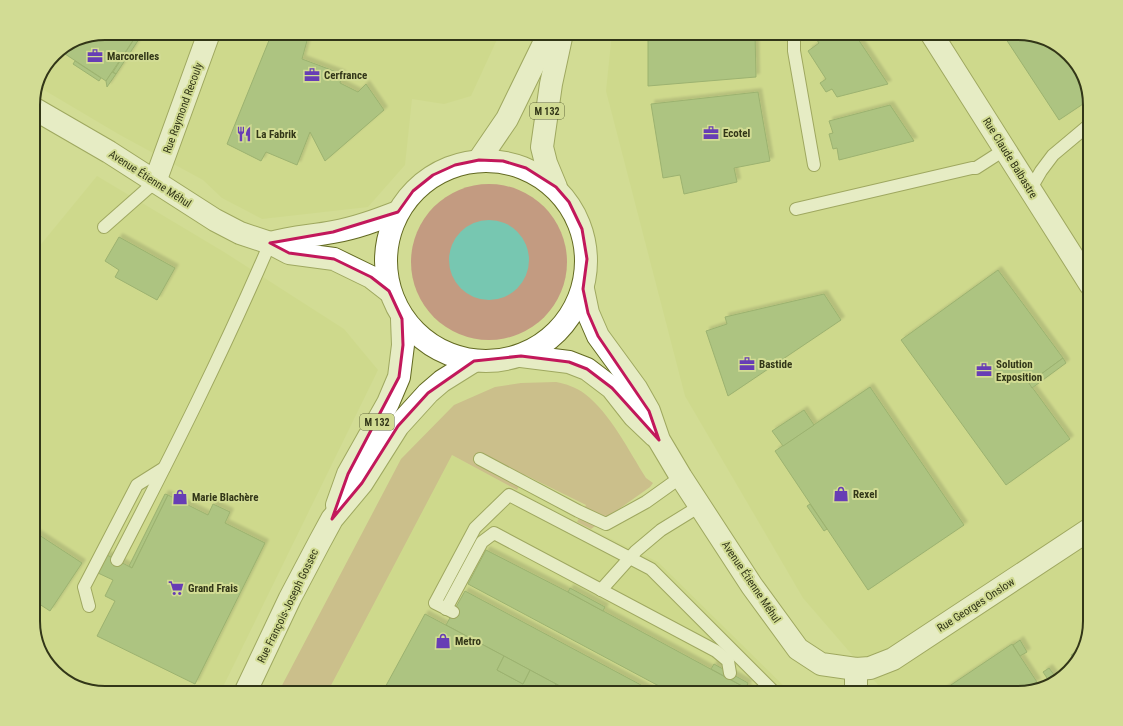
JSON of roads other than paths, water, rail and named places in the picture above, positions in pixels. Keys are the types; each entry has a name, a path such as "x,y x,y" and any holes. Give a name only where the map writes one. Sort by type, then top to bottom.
{"street":[{"name":"Rue Raymond Recouly","path":"156,182 207,40"},
{"name":"M 132","path":"479,160 507,118 546,40"},
{"name":"M 132","path":"556,187 546,163 542,147 551,84 560,40"},
{"name":"Rue Claude Balbastre","path":"935,40 1083,273"},
{"name":"Avenue Étienne Méhul","path":"40,112 109,152 215,220 240,233 270,243 289,253 334,259 371,278 389,291"},
{"path":"479,160 503,161 526,168 556,187 568,202 582,229 587,259 583,289 572,313 556,334 521,356 505,360 474,361 448,354 425,341 402,319 389,291 385,258 389,234 398,212 413,191 433,175 455,165 479,160"},
{"path":"270,243 287,238 333,232 373,222 398,212"},
{"name":"Avenue Étienne Méhul","path":"583,289 588,313 598,336 636,388 649,411 659,440 681,477 752,586 798,649 820,664 856,669"},
{"name":"Rue François-Joseph Gossec","path":"332,520 348,474 388,403 399,377 404,345 402,319"},
{"name":"Avenue Étienne Méhul","path":"521,356 569,362 587,369 612,388 634,416 659,440"},
{"name":"Rue François-Joseph Gossec","path":"248,686 290,598 332,520 362,483 398,426 428,393 442,381 474,361"},
{"name":"Rue Georges Onslow","path":"856,669 870,668 893,659 1083,534"},
{"path":"856,669 856,686"}],"lane":[{"path":"794,40 794,52 814,165"},
{"path":"1030,190 1053,155 1083,130"},
{"path":"796,209 976,168 1004,150"},
{"path":"104,227 156,182"},
{"path":"117,560 165,467 246,299 270,243"},
{"path":"480,459 578,511 606,524 651,499 681,477"},
{"path":"89,606 84,587 137,485 165,467"},
{"path":"730,673 728,662 716,651 494,533 482,542 471,569 449,611 435,603 474,528 509,495 651,569 768,686"},
{"path":"601,590 629,558 661,530 700,506"}],"water":[{"path":"481,220 497,220 518,231 529,252 529,268 518,289 497,300 481,300 467,294 460,289 455,282 449,268 449,252 455,238 460,231 467,226"}],"place":[{"name":"Marcorelles","path":"95,56"},
{"name":"Cerfrance","path":"312,75"},
{"name":"Ecotel","path":"711,133"},
{"name":"La Fabrik","path":"244,134"},
{"name":"Bastide","path":"747,364"},
{"name":"Solution Exposition","path":"984,370"},
{"name":"Rexel","path":"841,494"},
{"name":"Marie Blachère","path":"180,497"},
{"name":"Grand Frais","path":"176,588"},
{"name":"Metro","path":"443,641"}]}
